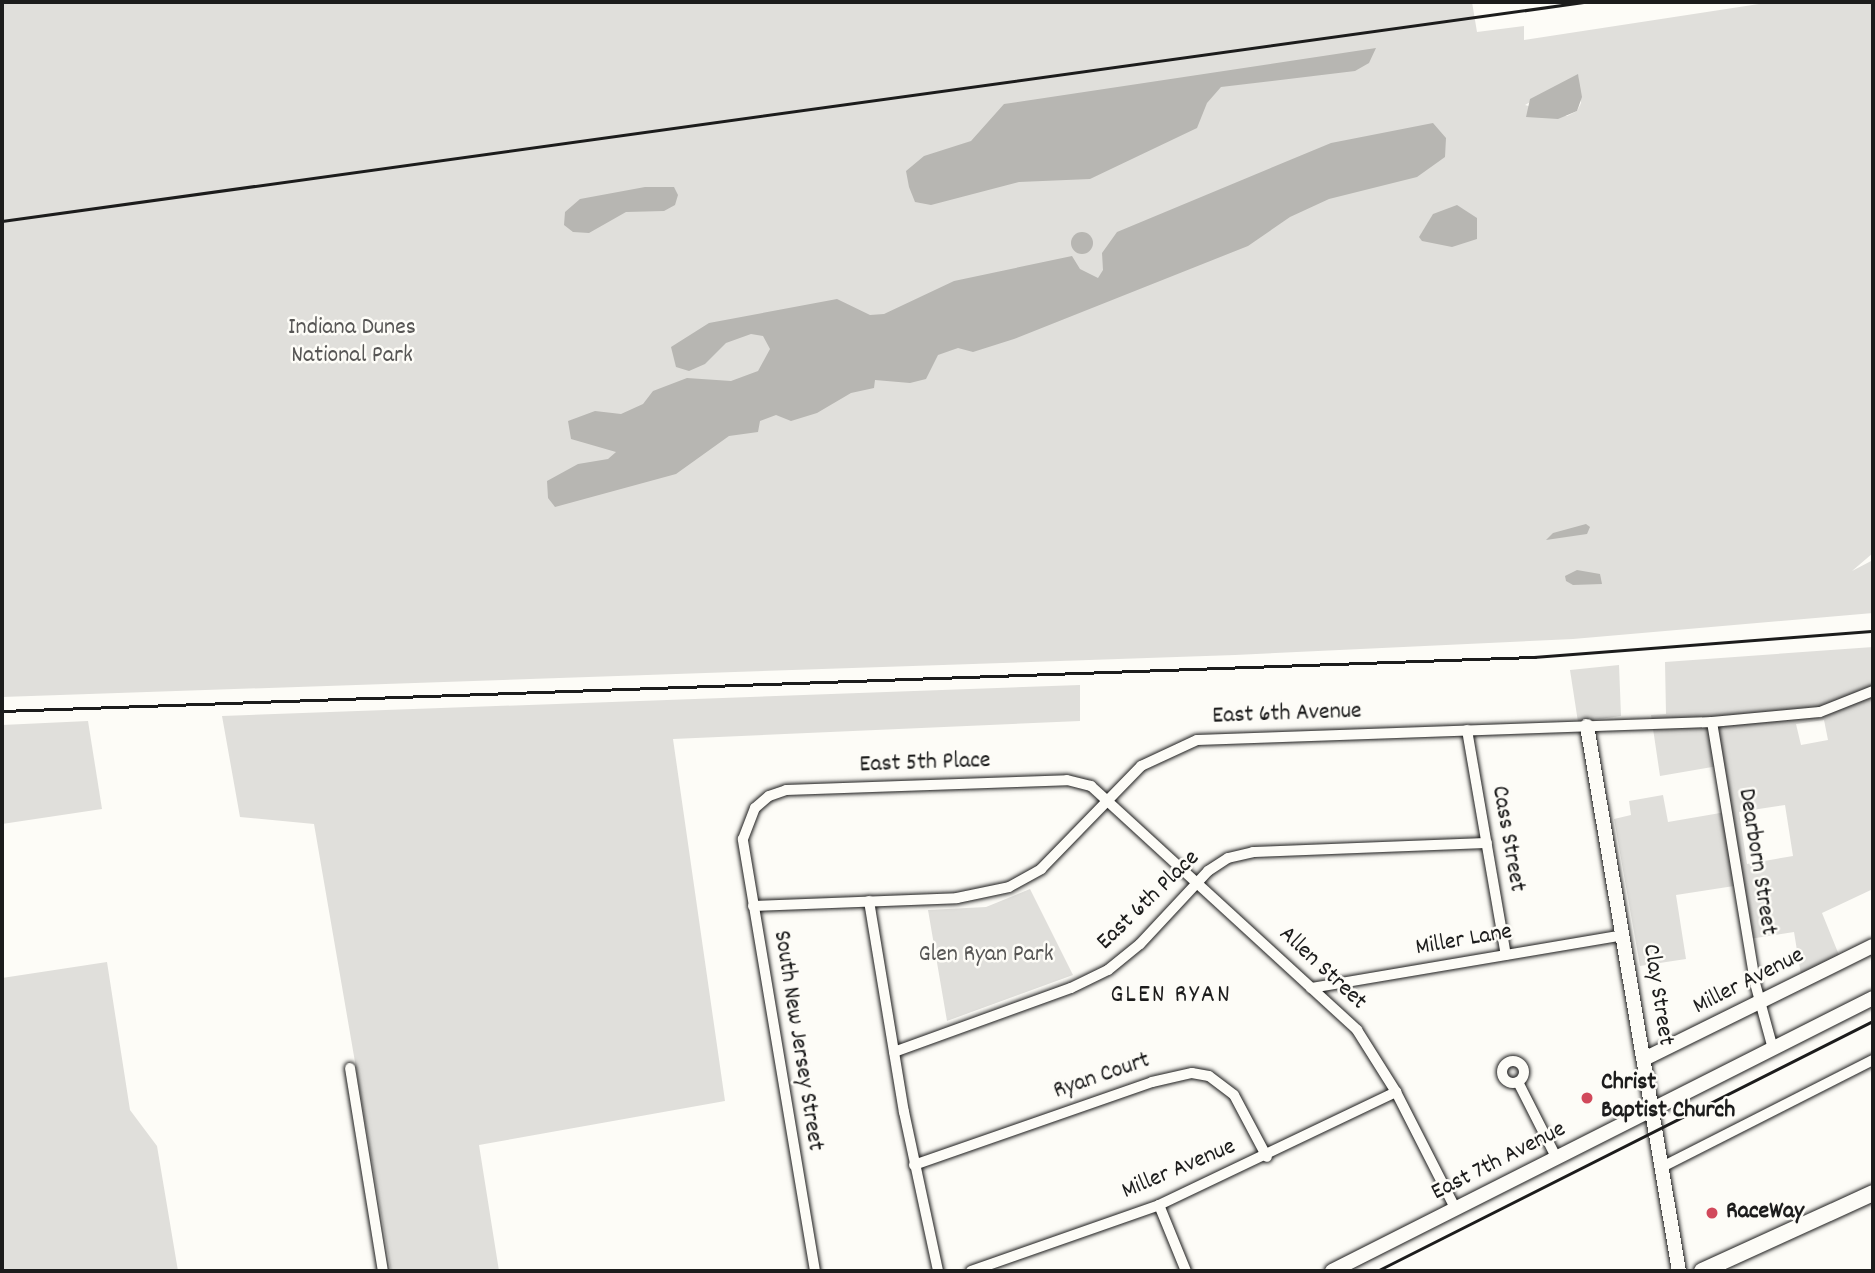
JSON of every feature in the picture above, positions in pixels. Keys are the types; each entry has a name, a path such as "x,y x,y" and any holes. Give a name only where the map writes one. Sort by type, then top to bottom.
{"main road":[{"path":"1702,1271 1873,1193"}],"street":[{"name":"East 6th Avenue","path":"753,906 975,897 1009,887 1041,869 1107,801 1155,757 1197,740 1712,723 1820,712 1873,691"},
{"name":"Dearborn Street","path":"1712,723 1760,1002 1773,1049"},
{"name":"Clay Street","path":"1587,726 1679,1271"},
{"name":"Cass Street","path":"1467,730 1506,955"},
{"name":"East 5th Place","path":"748,817 769,796 797,789 1067,780 1085,783 1107,801"},
{"name":"Allen Street","path":"1107,801 1357,1030 1396,1092 1455,1210"},
{"name":"South New Jersey Street","path":"748,817 743,839 753,906 816,1271"},
{"name":"East 6th Place","path":"894,1052 1091,979 1140,944 1217,864 1253,852 1487,843"},
{"path":"869,901 914,1165 938,1271"},
{"name":"Miller Lane","path":"1311,988 1624,936"},
{"name":"Miller Avenue","path":"1644,1059 1873,946"},
{"name":"East 7th Avenue","path":"1332,1271 1873,998"},
{"path":"1662,1167 1873,1060"},
{"path":"350,1068 383,1271"},
{"name":"Ryan Court","path":"914,1165 1165,1077 1192,1073 1209,1076 1234,1095 1267,1157"},
{"path":"1518,1082 1556,1159"},
{"name":"Miller Avenue","path":"971,1271 1159,1205 1267,1157 1396,1092"},
{"path":"1159,1205 1185,1271"}],"green space":[{"name":"Indiana Dunes National Park","path":"2,2 1472,2 1477,32 1524,26 1524,40 1772,2 1873,2 1873,553 1852,571 1873,560 1873,613 1573,639 1235,655 2,697","holes":["1578,75 1581,103 1577,111 1567,116 1525,105"]},
{"path":"1873,647 1873,889 1822,913 1839,955 1801,975 1794,932 1743,940 1734,886 1676,895 1686,959 1640,966 1614,819 1631,815 1629,801 1663,795 1668,822 1726,812 1718,766 1660,776 1651,715 1666,714 1665,662","holes":["1824,720 1828,740 1801,745 1796,724","1785,805 1793,856 1747,864 1739,812"]},
{"path":"1619,665 1621,716 1578,722 1570,670"},
{"path":"1080,685 1080,721 673,739 725,1101 479,1145 499,1271 391,1271 314,824 240,817 222,716"},
{"path":"88,721 102,809 2,824 2,725"},
{"name":"Glen Ryan Park","path":"1030,889 1073,975 947,1021 928,910 986,907"},
{"path":"107,962 130,1110 157,1146 178,1271 2,1271 2,978"}],"shaded area":[{"path":"1376,48 1369,63 1355,71 1221,87 1207,103 1197,128 1090,179 1019,182 931,205 915,202 909,187 906,171 924,156 971,141 1004,104"},
{"path":"1578,74 1582,97 1577,111 1558,119 1526,117 1530,99"},
{"path":"1433,123 1446,138 1445,157 1417,177 1329,199 1290,217 1248,246 1014,339 973,352 958,348 938,355 926,379 910,383 875,380 874,388 851,393 817,413 791,421 776,415 760,421 758,432 729,436 676,474 555,507 548,498 547,481 578,464 608,459 616,452 571,439 568,421 595,411 621,414 643,404 653,391 687,378 731,381 758,371 770,349 763,336 751,334 726,343 705,364 689,371 676,367 671,347 709,323 837,299 870,315 884,314 954,281 1072,256 1080,269 1098,278 1103,270 1102,253 1117,232 1331,143"},
{"path":"645,187 674,187 678,195 675,205 664,211 626,212 589,233 573,232 564,225 565,212 580,199"},
{"path":"1457,205 1477,218 1477,239 1452,247 1422,241 1419,237 1433,214"},
{"path":"1082,232 1090,235 1093,243 1090,251 1082,254 1074,251 1071,243 1074,235"},
{"path":"1586,524 1590,527 1587,534 1546,540 1553,533"},
{"path":"1577,570 1600,574 1602,584 1573,585 1566,581 1565,576"}],"railway":[{"path":"2,221 1585,2"},
{"path":"2,711 1535,657 1873,631"},
{"path":"1377,1271 1873,1021"}],"place":[{"name":"Christ Baptist Church","path":"1587,1098"},
{"name":"RaceWay","path":"1712,1213"}],"district":[{"name":"GLEN RYAN","path":"1171,996"}]}
